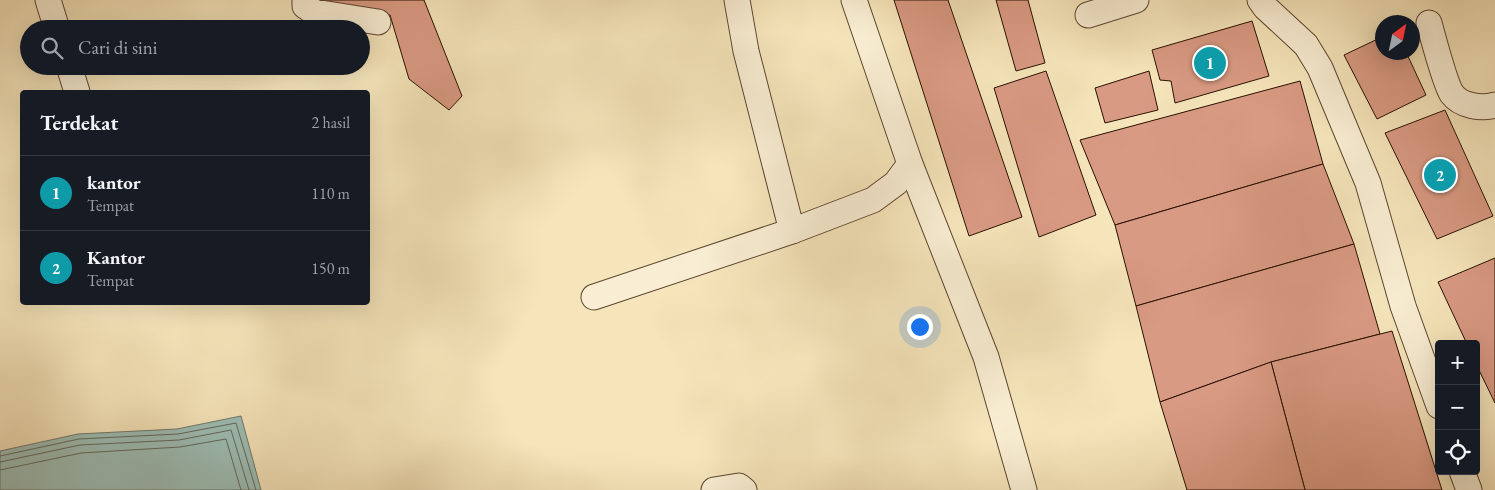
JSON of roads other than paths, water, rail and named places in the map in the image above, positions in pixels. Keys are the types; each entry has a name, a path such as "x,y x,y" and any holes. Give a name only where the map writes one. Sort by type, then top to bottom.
{"lane":[{"path":"48,0 54,20"},
{"path":"305,0 305,6 314,12 365,20"},
{"path":"737,0 746,51 792,231"},
{"path":"854,0 910,164 986,357 1024,490"},
{"path":"1088,15 1136,0"},
{"path":"1260,0 1265,7 1306,45 1320,68 1368,183 1403,306 1435,395"},
{"path":"370,21 378,22"},
{"path":"1429,23 1452,94 1466,105 1495,106"},
{"path":"72,75 77,90"},
{"path":"594,297 792,231 873,200 896,183 910,164"},
{"path":"1463,475 1469,490"},
{"path":"714,490 739,486 744,490"}],"water":[{"path":"241,416 261,490 0,490 0,451 78,434 177,429"}],"place":[{"name":"kantor","path":"1210,63"},
{"name":"Kantor","path":"1440,175"}]}
